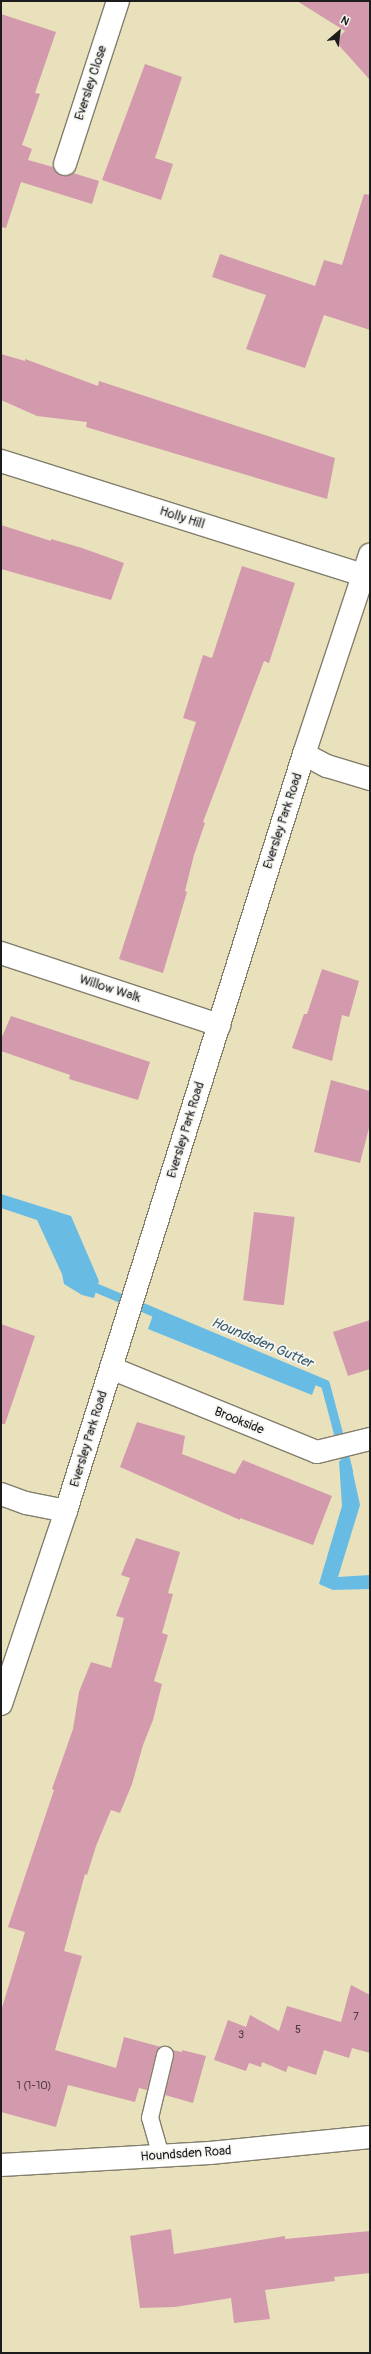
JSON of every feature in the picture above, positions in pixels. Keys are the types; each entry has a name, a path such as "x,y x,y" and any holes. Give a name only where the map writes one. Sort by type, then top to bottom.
{"street":[{"name":"Eversley Close","path":"65,164 118,1"},
{"name":"Holly Hill","path":"1,461 363,576"},
{"name":"Eversley Park Road","path":"1,1704 66,1511 304,754 370,555"},
{"path":"304,754 327,766 370,779"},
{"name":"Willow Walk","path":"1,953 219,1025"},
{"name":"Brookside","path":"111,1368 317,1452 370,1439"},
{"path":"1,1494 26,1503 66,1511"},
{"name":"Houndsden Road","path":"1,2165 210,2153 370,2137"}],"lane":[{"path":"161,2156 150,2118 166,2055"}],"water":[{"path":"1,1194 71,1216 99,1281 94,1298 82,1295 64,1284 62,1274 37,1220 1,1208"},
{"path":"153,1315 316,1384 312,1395 148,1329"},
{"path":"350,1459 360,1505 338,1577 370,1575 370,1589 333,1590 319,1584 342,1506 339,1461"}],"building":[{"path":"297,1 370,1 370,80 335,41 345,31"},
{"path":"1,14 56,32 35,93 40,94 22,145 32,149 28,160 53,167 62,176 73,173 99,181 92,204 21,182 6,228 1,227"},
{"path":"145,64 182,77 155,158 173,164 161,200 102,180"},
{"path":"364,194 370,195 370,330 324,315 305,368 246,349 266,295 212,277 220,254 315,286 324,260 342,265"},
{"path":"1,354 25,361 25,359 98,386 99,381 335,458 327,499 86,427 87,422 37,416 1,400"},
{"path":"1,525 51,541 51,539 82,548 124,563 111,600 1,569"},
{"path":"242,566 295,583 269,663 264,661 203,822 205,823 194,855 185,891 187,892 163,973 119,959 196,722 183,718 203,655 212,658"},
{"path":"322,969 359,981 349,1017 342,1015 332,1061 292,1048 304,1014 307,1014"},
{"path":"11,1016 150,1062 138,1100 69,1079 70,1075 1,1051 1,1039"},
{"path":"331,1080 370,1091 370,1124 360,1163 314,1152"},
{"path":"254,1212 295,1217 284,1305 243,1300"},
{"path":"370,1320 370,1369 348,1376 333,1332"},
{"path":"1,1324 35,1336 5,1424 1,1424"},
{"path":"137,1422 185,1436 182,1454 208,1464 235,1474 243,1460 332,1496 313,1545 240,1518 240,1520 120,1467"},
{"path":"136,1538 180,1552 168,1593 173,1594 162,1633 168,1635 154,1681 162,1684 153,1720 143,1745 132,1784 120,1813 111,1810 96,1846 87,1875 85,1874 64,1951 82,1956 55,2050 116,2068 124,2037 161,2047 156,2053 147,2090 139,2088 135,2102 68,2085 56,2127 1,2112 1,2011 25,1932 8,1927 54,1790 52,1789 73,1729 79,1692 91,1662 111,1668 124,1618 116,1616 130,1578 121,1575"},
{"path":"351,1985 370,1995 370,2053 352,2048 349,2058 324,2050 316,2075 288,2066 286,2072 262,2062 261,2067 249,2063 246,2071 214,2060 228,2020 246,2027 250,2015 279,2031 287,2006 341,2022"},
{"path":"172,2050 182,2052 182,2050 206,2056 193,2103 165,2095 174,2057"},
{"path":"171,2229 174,2254 285,2236 285,2239 370,2231 370,2273 334,2277 335,2281 265,2290 270,2319 234,2323 231,2298 175,2307 140,2308 130,2236"}],"waterway":[{"name":"Houndsden Gutter","path":"85,1283 325,1384 348,1471"}]}
